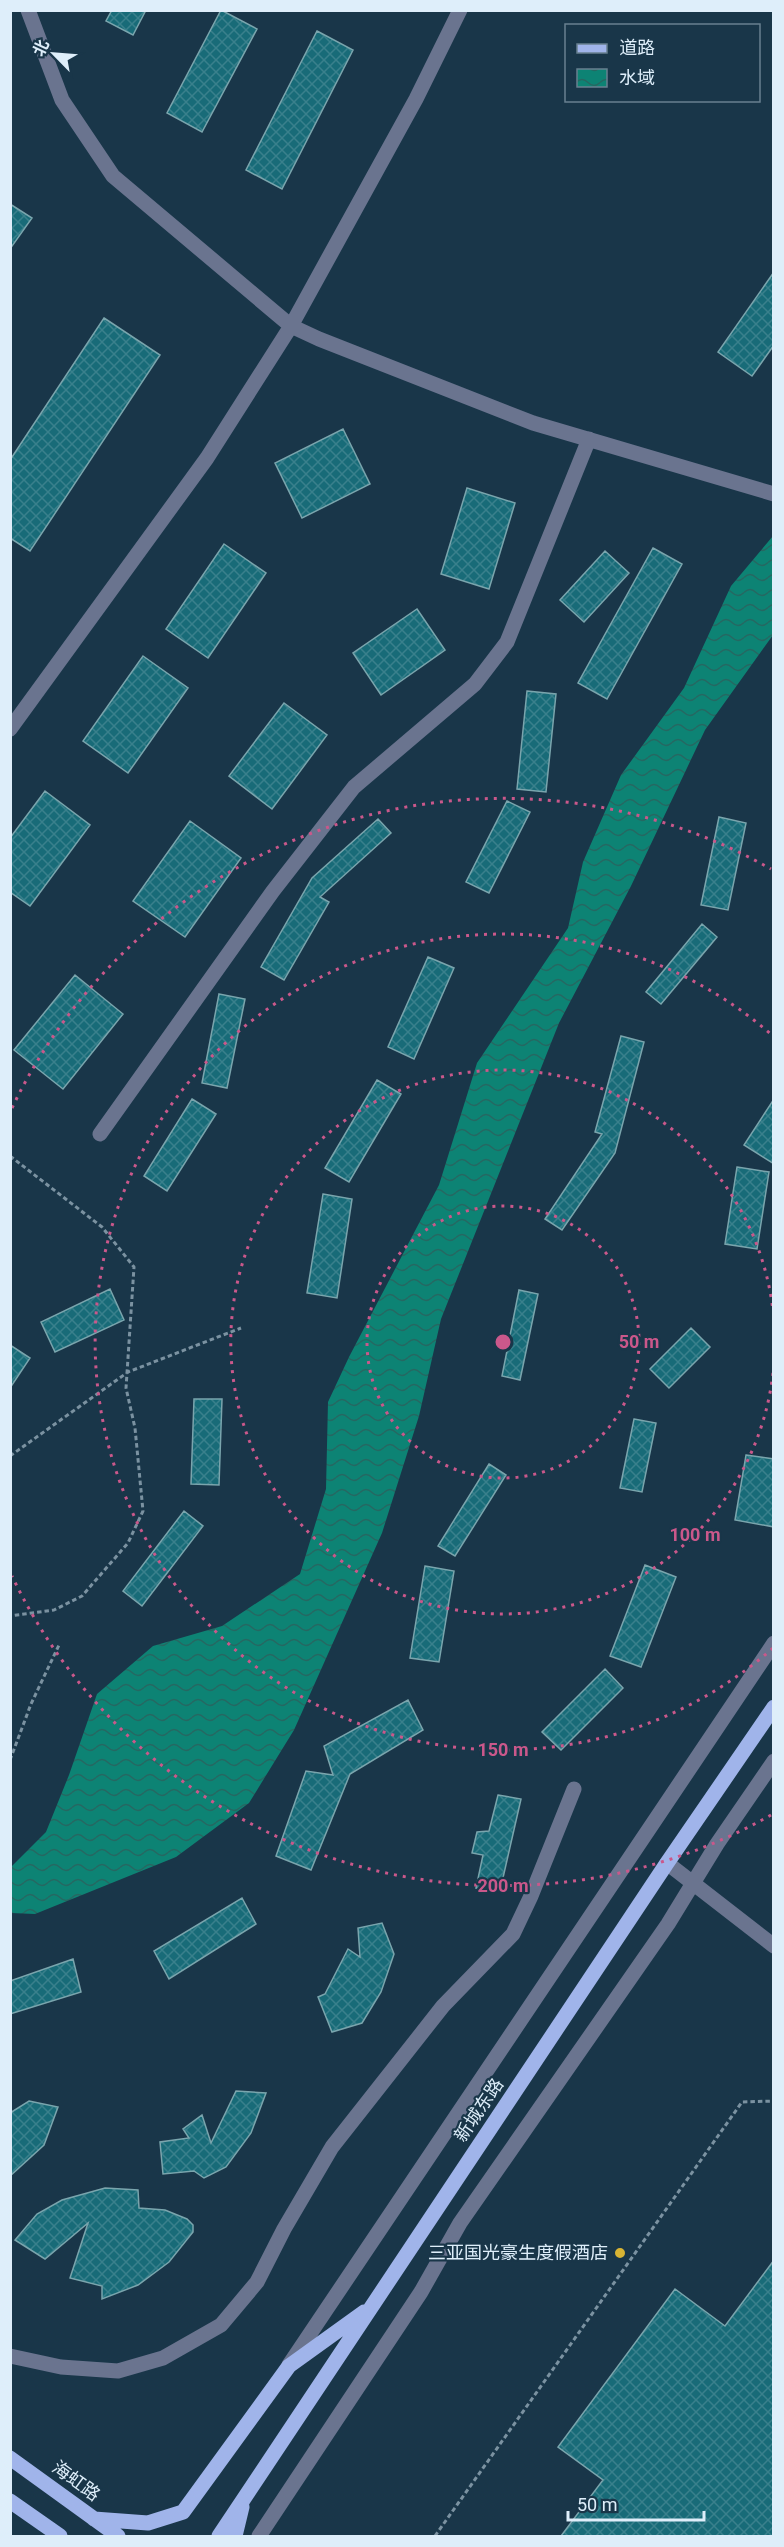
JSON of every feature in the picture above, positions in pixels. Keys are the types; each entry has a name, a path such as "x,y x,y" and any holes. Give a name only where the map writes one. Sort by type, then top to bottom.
{"main road":[{"name":"新城东路","path":"219,2536 667,1863 774,1707"},
{"path":"94,2519 148,2523 183,2512 289,2366 371,2307"},
{"name":"海虹路","path":"10,2458 118,2536"},
{"path":"235,2536 244,2498"},
{"path":"10,2501 60,2536"}],"street":[{"path":"28,10 62,100 113,176 291,326 533,423 771,493"},
{"path":"10,729 207,458 291,326 416,99 460,10"},
{"path":"100,1134 273,891 354,787 475,684 507,642 589,440"},
{"path":"289,2366 774,1643"},
{"path":"259,2536 421,2292 460,2223 668,1924 717,1844 774,1761"},
{"path":"10,2356 61,2367 118,2371 164,2358 221,2325 257,2282 284,2229 332,2146 443,2006 513,1934 531,1896 574,1789"},
{"path":"667,1863 774,1946"}],"path":[{"path":"10,1156 102,1227 134,1267 126,1388 135,1428 143,1511 128,1543 82,1596 54,1610 10,1617"},
{"path":"10,1456 128,1372 242,1328"},
{"path":"10,1760 31,1704 59,1645"},
{"path":"435,2536 742,2102 774,2101"}],"water":[{"path":"773,536 773,635 705,730 631,886 559,1023 441,1319 419,1416 382,1533 294,1730 249,1803 176,1857 35,1914 11,1913 11,1867 46,1832 69,1775 97,1694 153,1646 222,1626 300,1574 326,1489 328,1402 439,1185 477,1063 568,928 583,862 621,775 684,688 731,586"}],"building":[{"path":"112,10 146,10 133,35 106,21"},
{"path":"221,10 257,29 202,132 167,113"},
{"path":"317,31 353,50 282,189 246,170"},
{"path":"10,204 32,218 10,249"},
{"path":"774,272 774,345 752,376 718,352"},
{"path":"104,318 160,355 30,551 10,538 10,460"},
{"path":"343,429 370,484 302,518 275,463"},
{"path":"467,488 515,503 489,589 441,574"},
{"path":"224,544 266,573 208,658 166,629"},
{"path":"653,548 682,564 607,699 578,683"},
{"path":"605,551 629,573 584,622 560,600"},
{"path":"417,609 445,650 381,695 353,653"},
{"path":"143,656 188,688 128,773 83,741"},
{"path":"527,691 556,694 546,792 517,789"},
{"path":"284,703 327,735 272,809 229,776"},
{"path":"45,791 90,825 30,906 10,892 10,838"},
{"path":"507,801 530,812 489,893 466,882"},
{"path":"719,817 746,823 728,910 701,905"},
{"path":"378,819 391,833 320,897 329,902 284,980 261,967 312,878"},
{"path":"190,821 241,858 185,937 133,901"},
{"path":"702,924 717,937 661,1004 646,992"},
{"path":"428,957 454,968 414,1059 388,1047"},
{"path":"75,975 123,1014 63,1089 14,1050"},
{"path":"219,994 245,999 227,1088 202,1083"},
{"path":"621,1036 644,1042 615,1153 562,1230 545,1219 602,1134 595,1132"},
{"path":"377,1080 401,1094 349,1182 325,1168"},
{"path":"192,1099 216,1114 167,1191 144,1176"},
{"path":"774,1099 774,1164 744,1145"},
{"path":"737,1167 769,1172 757,1249 725,1244"},
{"path":"323,1194 352,1199 337,1298 307,1293"},
{"path":"110,1289 124,1320 55,1352 41,1322"},
{"path":"519,1290 538,1294 520,1380 502,1376"},
{"path":"691,1328 710,1347 669,1388 650,1369"},
{"path":"10,1345 30,1358 10,1388"},
{"path":"194,1399 222,1399 219,1485 191,1484"},
{"path":"634,1419 656,1423 642,1492 620,1488"},
{"path":"746,1455 774,1459 774,1527 735,1520"},
{"path":"489,1464 506,1475 455,1556 438,1546"},
{"path":"184,1511 203,1526 142,1606 123,1591"},
{"path":"645,1565 676,1577 641,1667 610,1656"},
{"path":"425,1566 454,1571 439,1662 410,1658"},
{"path":"605,1669 623,1688 561,1750 542,1732"},
{"path":"408,1700 423,1730 350,1774 311,1870 276,1856 306,1771 333,1775 324,1746"},
{"path":"498,1795 521,1799 500,1891 476,1888 483,1855 472,1853 477,1832 489,1831"},
{"path":"242,1898 256,1924 169,1979 154,1951"},
{"path":"382,1923 394,1954 381,1992 362,2023 332,2032 318,1997 325,1994 348,1949 360,1957 358,1928"},
{"path":"73,1959 81,1992 10,2014 10,1981"},
{"path":"236,2091 266,2093 251,2133 226,2167 204,2178 194,2171 163,2174 160,2142 189,2138 183,2129 202,2115 211,2143"},
{"path":"29,2101 58,2107 44,2145 10,2176 10,2113"},
{"path":"105,2188 138,2190 139,2208 165,2210 187,2219 193,2225 193,2232 169,2262 138,2285 102,2299 102,2286 70,2278 88,2223 45,2259 15,2240 37,2214 62,2200"},
{"path":"774,2260 774,2536 561,2536 603,2480 558,2447 675,2289 725,2326"}],"place":[{"name":"三亚国光豪生度假酒店","path":"620,2253"}]}
